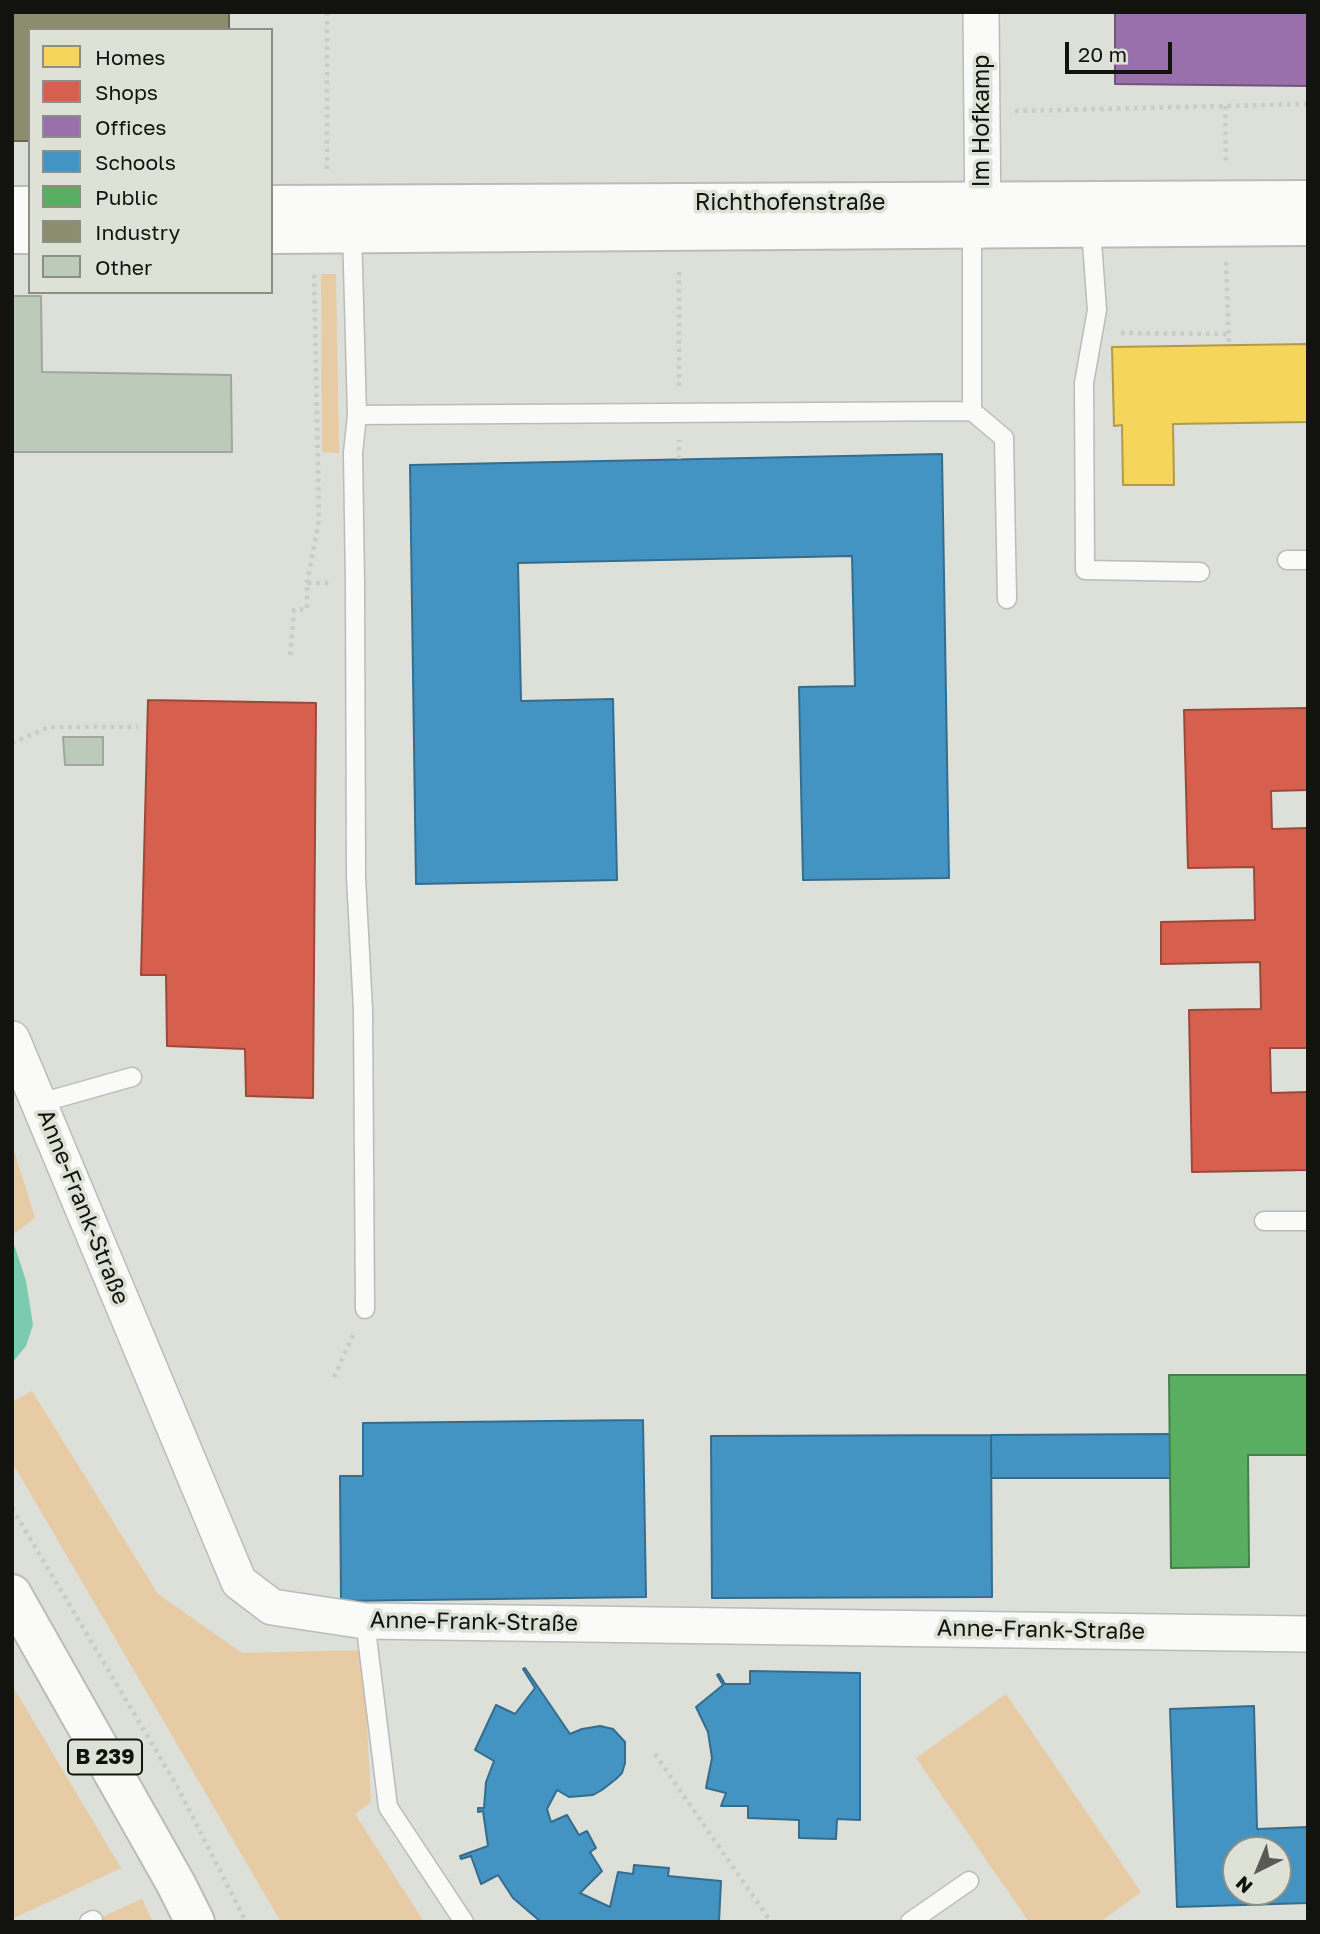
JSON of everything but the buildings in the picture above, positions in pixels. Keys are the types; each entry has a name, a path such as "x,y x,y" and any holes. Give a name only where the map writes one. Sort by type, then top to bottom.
{"street":[{"name":"Im Hofkamp","path":"977,216 983,111 981,12"},
{"name":"Richthofenstraße","path":"273,234 351,220 1037,216 1226,198 1308,200"},
{"name":"Richthofenstraße","path":"273,205 351,220"},
{"name":"Richthofenstraße","path":"1037,216 1091,229 1308,226"},
{"name":"Anne-Frank-Straße","path":"12,1039 239,1582 272,1607 365,1621 1308,1634"},
{"name":"B 239","path":"12,1594 150,1836 195,1922"}],"lane":[{"path":"972,411 977,216"},
{"path":"351,220 358,415 352,453 356,877 363,1010 365,1310"},
{"path":"1091,229 1097,310 1084,383 1086,570 1200,572"},
{"path":"358,415 972,411 1004,438 1007,598"},
{"path":"1286,560 1308,560"},
{"path":"40,1102 132,1077"},
{"path":"1264,1221 1308,1221"},
{"path":"365,1621 388,1807 464,1922"},
{"path":"910,1922 969,1881"}],"path":[{"path":"326,177 327,12"},
{"path":"983,111 1308,104"},
{"path":"1225,106 1226,170"},
{"path":"1226,257 1229,345"},
{"path":"679,458 680,260"},
{"path":"290,655 295,610 307,609 307,583 319,520 314,271"},
{"path":"1093,333 1228,334"},
{"path":"307,583 335,583"},
{"path":"12,743 49,727 138,727"},
{"path":"334,1377 365,1310"},
{"path":"12,1508 177,1786 246,1922"},
{"path":"655,1754 771,1922"}],"shaded area":[{"path":"321,274 336,274 339,453 322,452"},
{"path":"12,1144 35,1218 12,1235"},
{"path":"12,1245 26,1281 33,1325 26,1346 12,1363"},
{"path":"32,1391 158,1594 242,1653 363,1650 371,1802 355,1814 424,1922 281,1922 12,1462 12,1402"},
{"path":"12,1685 121,1868 12,1919"},
{"path":"1006,1694 1141,1892 1100,1922 1029,1922 916,1758"},
{"path":"142,1899 153,1922 91,1922"}]}
